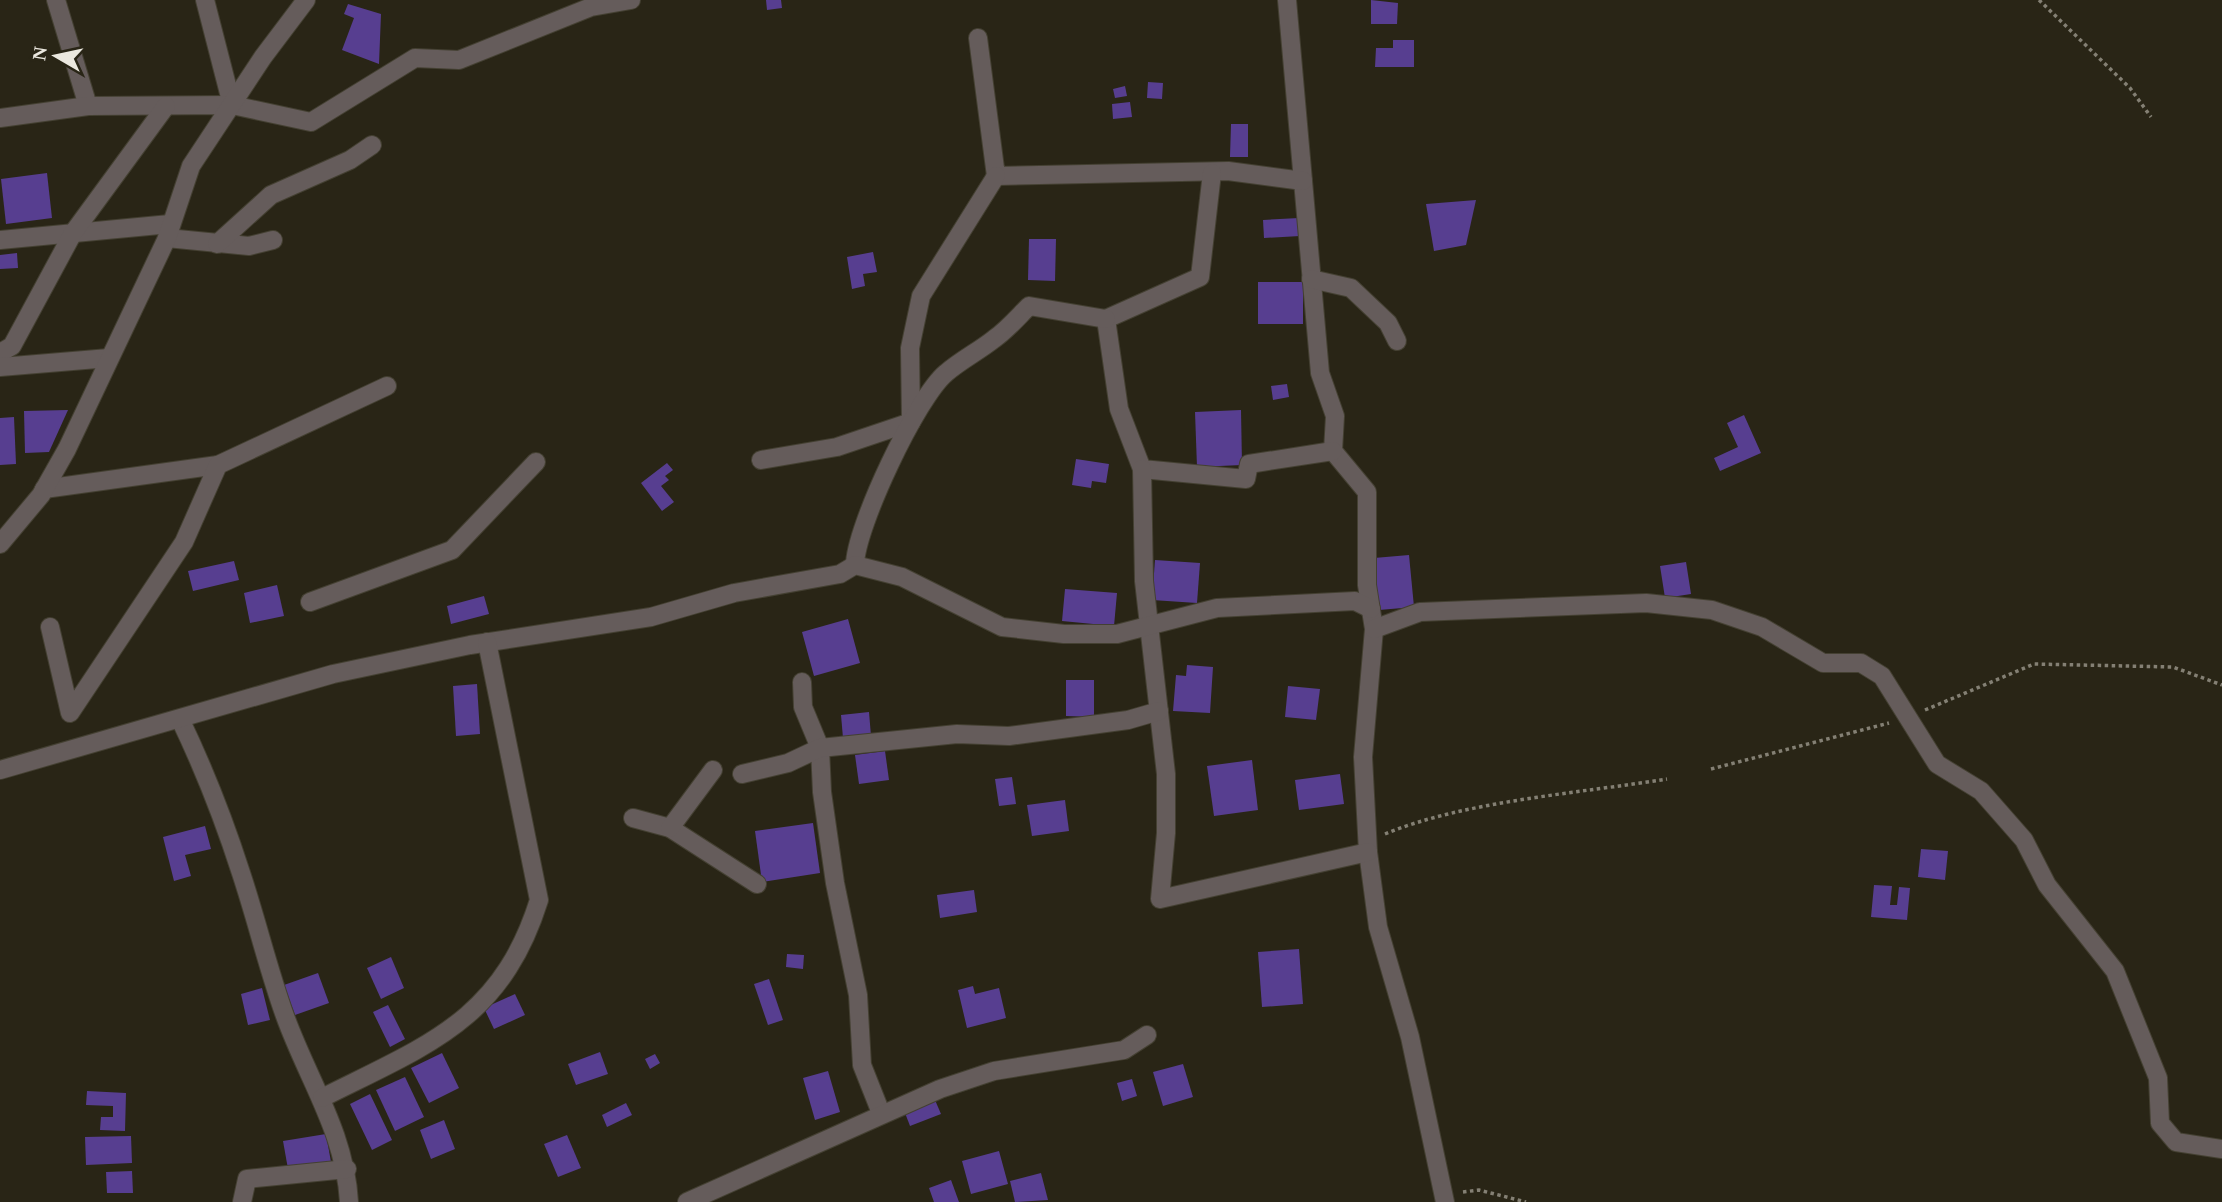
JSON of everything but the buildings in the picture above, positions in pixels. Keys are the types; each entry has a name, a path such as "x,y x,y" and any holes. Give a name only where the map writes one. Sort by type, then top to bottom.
{"street":[{"path":"56,0 88,106"},
{"path":"205,0 232,105"},
{"path":"0,544 44,489 67,449 169,231 191,166 306,0"},
{"path":"0,118 88,106 232,105 312,122 415,58 459,60 591,7 631,0"},
{"path":"1287,0 1320,373 1335,416 1332,451 1367,492 1367,584 1374,629 1363,757 1367,847 1378,927 1410,1037 1444,1198"},
{"path":"911,422 910,348 921,296 996,176 978,38"},
{"path":"0,353 12,346 73,233 166,106"},
{"path":"218,244 271,195 350,160 372,145"},
{"path":"996,176 1228,171 1303,181"},
{"path":"855,565 855,550 880,487 911,422 944,374 996,339 1029,306 1106,319 1200,277 1212,173"},
{"path":"0,240 73,233 169,231 218,244 249,246 273,240"},
{"path":"1311,279 1351,288 1388,323 1397,341"},
{"path":"1106,319 1119,410 1142,469 1144,581 1149,648 1166,774 1166,833 1160,899 1367,847"},
{"path":"0,367 109,358"},
{"path":"44,489 218,465 387,386"},
{"path":"761,460 837,447 911,422"},
{"path":"1142,469 1246,479 1249,464 1332,451"},
{"path":"310,602 452,550 536,462"},
{"path":"51,627 71,713 184,542 218,465"},
{"path":"0,770 333,674 487,642 650,617 734,593 840,574 855,565 902,577 1002,627 1064,634 1117,634 1217,608 1355,601 1371,609"},
{"path":"1374,629 1420,612 1633,603 1712,610 1762,627 1823,663 1861,663 1882,676 1937,764 1981,791 2024,840 2047,885 2115,971 2158,1078 2160,1123 2176,1142 2222,1149"},
{"path":"323,1098 462,1023 507,975 528,936 540,900 487,642"},
{"path":"802,682 803,708 820,748 822,792 834,871 858,995 862,1065 881,1114"},
{"path":"742,774 788,763 820,748 957,734 1009,736 1128,720 1159,711"},
{"path":"180,719 205,770 233,848 286,1020 323,1098 347,1169 349,1202"},
{"path":"670,828 706,784 713,770"},
{"path":"633,818 670,828 757,884"},
{"path":"687,1202 881,1114 994,1071 1124,1050 1147,1035"},
{"path":"242,1202 247,1179 347,1169"}],"path":[{"path":"2039,0 2130,88 2151,117"},
{"path":"1711,769 1908,718 2034,664 2174,667 2222,685"},
{"path":"1367,847 1409,824 1508,803 1667,779"},
{"path":"1444,1198 1479,1190 1526,1202"}]}
